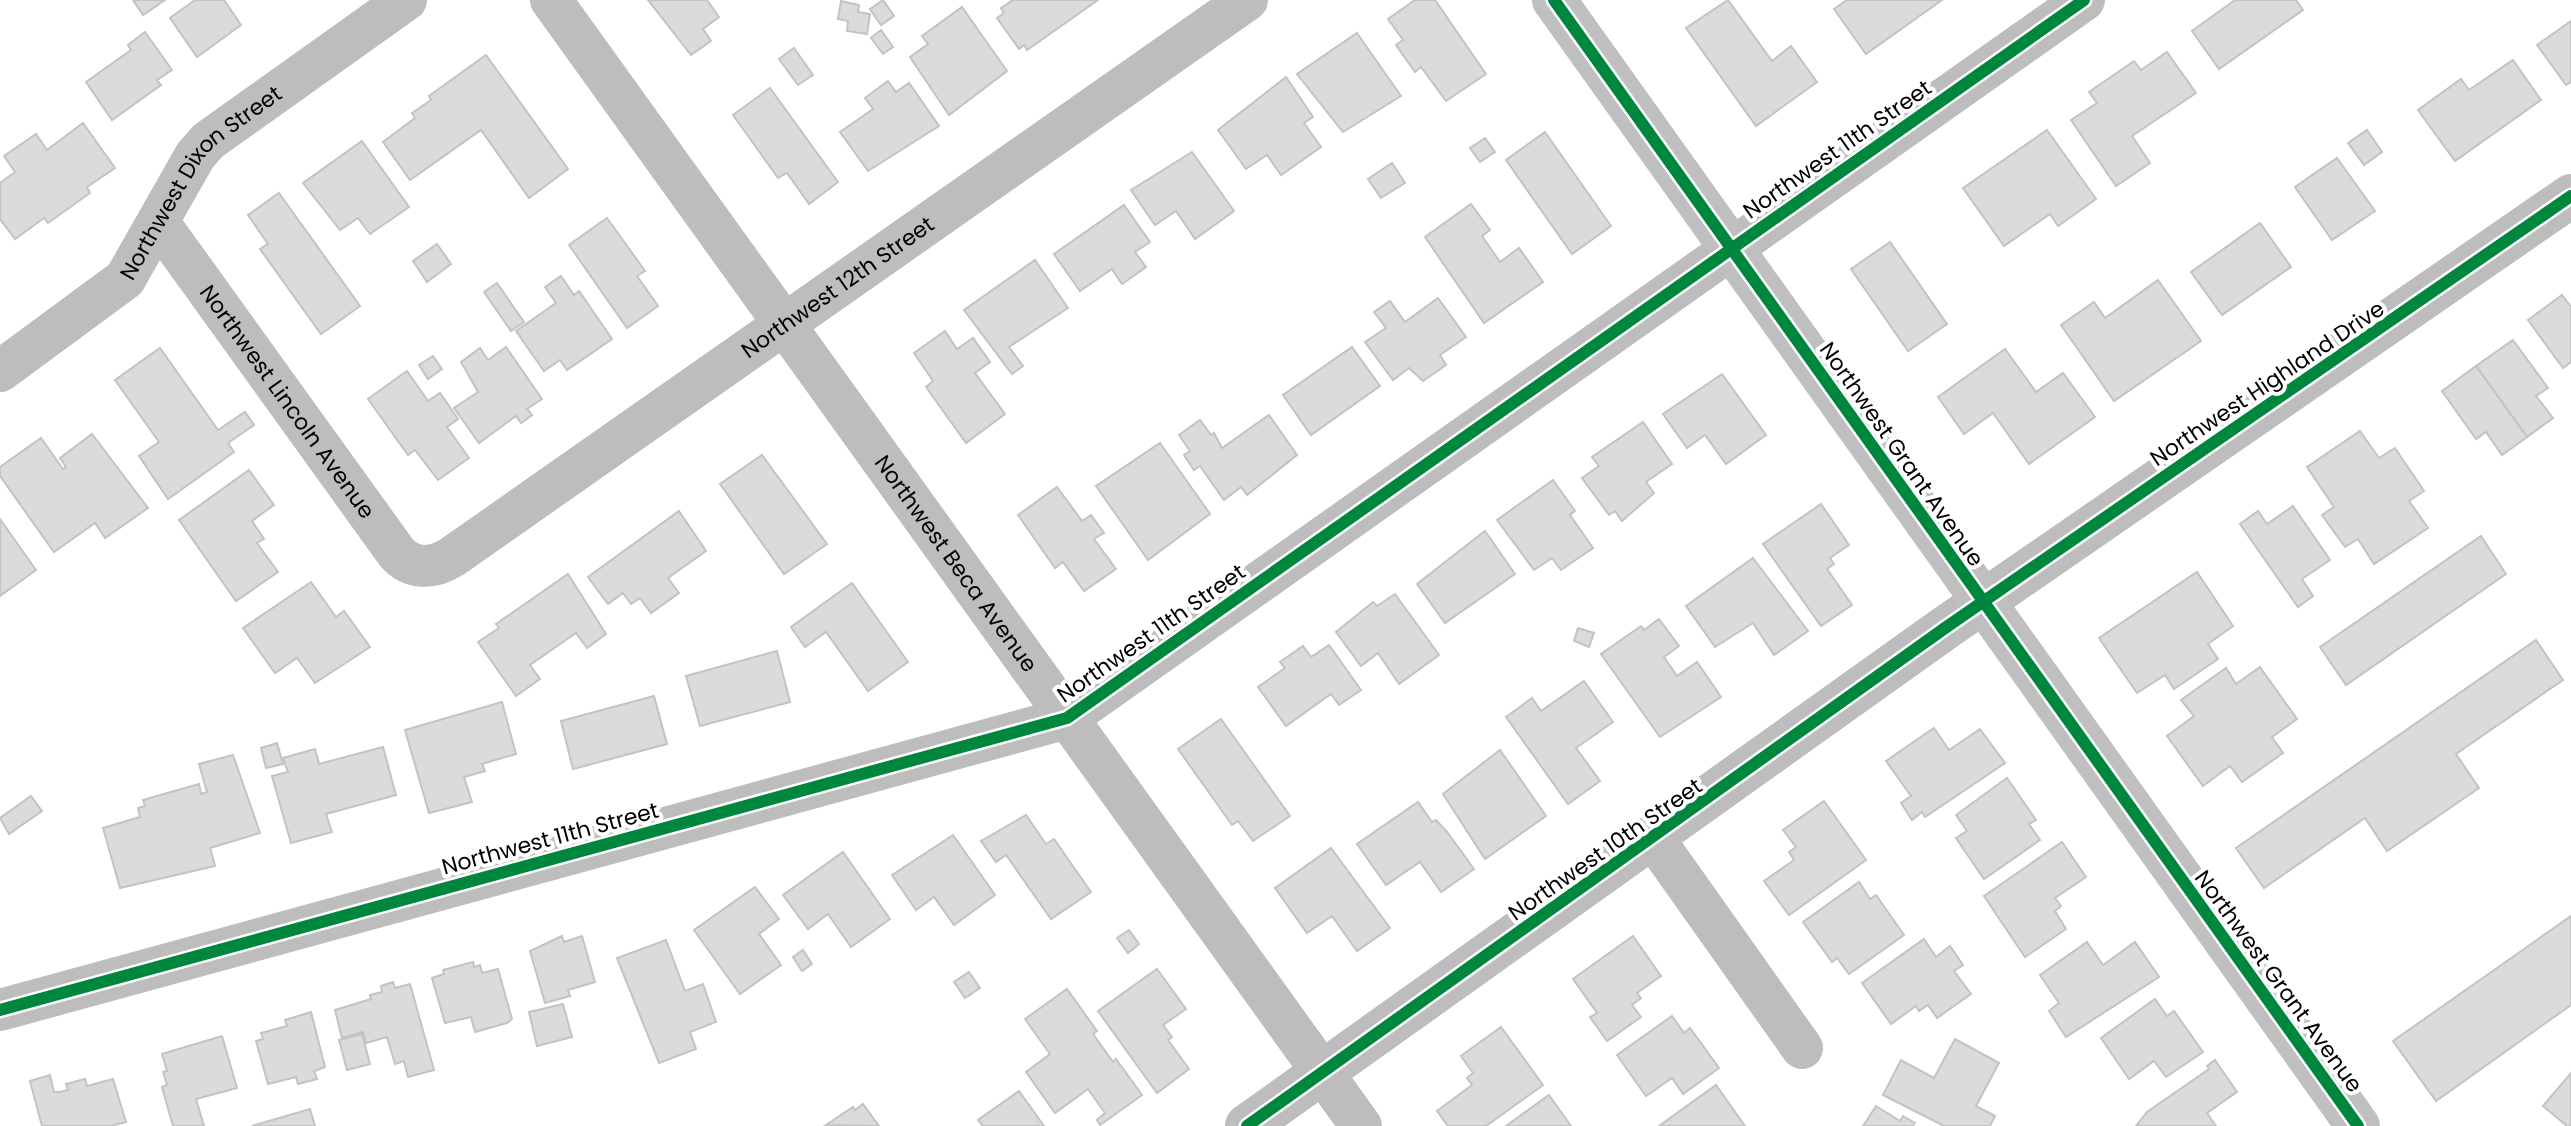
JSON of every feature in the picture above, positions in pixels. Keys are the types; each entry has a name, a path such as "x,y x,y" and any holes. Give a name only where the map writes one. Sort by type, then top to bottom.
{"main road":[{"name":"Northwest Grant Avenue","path":"1554,0 2358,1126"}],"street":[{"name":"Northwest Dixon Street","path":"0,371 109,294 125,279 195,156 208,141 406,0"},
{"name":"Northwest Beca Avenue","path":"551,0 1361,1126"},
{"name":"Northwest 12th Street","path":"427,567 452,557 1247,0"},
{"name":"Northwest 11th Street","path":"0,1010 1067,718 2084,0"},
{"name":"Northwest Highland Drive","path":"1983,601 2571,196"},
{"name":"Northwest Lincoln Avenue","path":"159,223 396,552 407,561 427,567"},
{"name":"Northwest 10th Street","path":"1247,1126 1654,839 1983,601"},
{"path":"1654,839 1802,1048"}],"building":[{"path":"133,0 165,0 143,15"},
{"path":"195,0 224,0 241,25 197,57 170,18"},
{"path":"648,0 707,0 719,17 703,29 711,41 691,55"},
{"path":"883,0 894,16 881,25 870,9"},
{"path":"1013,0 1098,0 1027,50 1024,45 1019,49 997,18 1004,13 1001,8"},
{"path":"1415,0 1435,0 1486,74 1446,101 1421,67 1415,72 1396,45 1403,40 1388,19"},
{"path":"1728,0 1772,61 1791,46 1817,82 1756,126 1686,28"},
{"path":"1847,0 1942,0 1866,54 1834,9"},
{"path":"2235,0 2296,0 2303,10 2219,69 2192,31"},
{"path":"841,1 859,5 858,12 870,14 867,34 847,31 848,21 838,19"},
{"path":"962,7 1007,71 949,115 910,57 928,44 922,36"},
{"path":"2571,21 2571,82 2566,85 2537,45"},
{"path":"881,30 893,47 883,54 871,38"},
{"path":"145,32 172,70 157,80 161,85 112,120 86,82 131,50 128,45"},
{"path":"1357,33 1401,96 1343,132 1297,74"},
{"path":"794,48 813,75 798,85 779,59"},
{"path":"2167,52 2196,93 2132,136 2150,163 2116,186 2071,120 2097,103 2089,92 2134,61 2141,70"},
{"path":"486,55 568,169 529,198 481,130 410,180 383,142 415,118 412,113 431,100 429,96"},
{"path":"2513,60 2541,100 2455,161 2418,110 2461,79 2469,90"},
{"path":"1286,77 1313,117 1304,123 1321,147 1281,175 1267,155 1246,169 1218,130"},
{"path":"888,81 896,92 909,83 939,126 868,171 840,132 873,109 865,98"},
{"path":"770,88 838,182 809,204 787,173 778,178 733,115"},
{"path":"83,123 115,168 87,187 90,193 48,223 44,218 15,239 0,219 0,183 15,172 4,156 36,134 47,150"},
{"path":"2047,130 2096,199 2058,226 2050,214 2004,246 1963,188"},
{"path":"2367,130 2382,152 2364,165 2348,143"},
{"path":"1545,132 1611,226 1572,254 1506,160"},
{"path":"1485,138 1495,152 1480,162 1470,148"},
{"path":"362,141 409,207 370,234 358,218 340,230 303,183"},
{"path":"1192,152 1234,211 1195,239 1176,211 1155,225 1131,190"},
{"path":"2337,158 2375,211 2332,240 2295,187"},
{"path":"1392,163 1405,183 1381,198 1368,179"},
{"path":"279,193 360,306 321,334 260,249 268,244 248,215"},
{"path":"1471,204 1490,230 1482,236 1500,262 1519,248 1543,282 1484,323 1425,237"},
{"path":"1124,205 1150,242 1135,252 1146,267 1122,284 1112,269 1080,291 1054,254"},
{"path":"607,218 645,271 637,276 658,306 627,328 569,245"},
{"path":"2260,223 2291,267 2222,315 2191,272"},
{"path":"1890,242 1947,324 1908,351 1851,269"},
{"path":"437,244 451,264 427,282 413,261"},
{"path":"1035,260 1068,308 1009,347 1023,366 1012,374 964,310"},
{"path":"561,276 574,295 579,291 612,339 567,370 560,360 544,371 516,331 556,303 545,287"},
{"path":"2158,280 2201,341 2114,401 2061,325 2094,302 2105,318"},
{"path":"497,283 524,322 511,331 484,292"},
{"path":"2562,295 2571,307 2571,362 2563,368 2528,320"},
{"path":"1438,298 1466,337 1440,355 1446,365 1423,381 1409,368 1393,380 1365,342 1386,328 1374,312 1390,301 1405,322"},
{"path":"945,331 957,349 973,338 990,362 975,373 1005,414 966,443 926,387 933,381 914,353"},
{"path":"2513,340 2548,388 2536,396 2553,418 2527,437 2476,366"},
{"path":"506,347 542,399 527,409 532,415 521,423 516,416 479,443 454,408 478,392 461,362 480,348 488,360"},
{"path":"1352,347 1380,386 1311,435 1283,395"},
{"path":"160,348 218,430 245,412 254,425 228,443 234,452 168,499 139,456 159,442 115,380"},
{"path":"2005,349 2036,392 2063,373 2095,417 2029,464 1993,413 1964,434 1938,397"},
{"path":"433,356 442,369 428,379 419,365"},
{"path":"2476,366 2527,437 2502,455 2486,432 2476,439 2442,391"},
{"path":"407,371 428,401 440,393 458,419 447,427 469,458 438,480 415,450 408,455 368,399"},
{"path":"1722,374 1766,435 1726,464 1705,435 1687,448 1663,414"},
{"path":"1269,415 1297,455 1247,495 1241,487 1224,500 1200,466 1194,470 1184,455 1190,451 1179,435 1200,420 1211,435 1214,433 1222,448"},
{"path":"1643,422 1672,464 1646,482 1654,493 1622,521 1615,511 1609,515 1582,478 1599,466 1592,457"},
{"path":"2360,431 2379,458 2395,448 2424,491 2409,501 2428,528 2374,564 2358,539 2345,547 2322,515 2334,507 2307,467"},
{"path":"92,434 148,508 105,538 95,523 54,552 0,476 0,467 41,438 63,469 66,467 60,458"},
{"path":"1160,443 1210,514 1148,560 1096,486"},
{"path":"762,455 827,544 784,574 720,484"},
{"path":"249,470 274,505 252,521 264,539 257,543 278,572 236,601 179,520"},
{"path":"1553,480 1575,511 1570,515 1593,548 1561,570 1552,558 1534,570 1497,520"},
{"path":"1057,487 1082,521 1091,515 1104,533 1094,539 1116,569 1084,591 1063,562 1055,568 1018,515"},
{"path":"1821,504 1849,545 1830,558 1834,564 1827,569 1852,605 1821,626 1763,544"},
{"path":"2293,506 2330,560 2302,579 2313,596 2298,607 2240,524 2258,511 2267,524"},
{"path":"679,511 706,551 668,578 679,593 651,613 640,598 631,604 623,593 608,604 588,577"},
{"path":"0,519 36,570 0,596"},
{"path":"1485,531 1515,574 1445,623 1417,584"},
{"path":"2481,536 2506,574 2346,685 2320,647"},
{"path":"1753,558 1808,631 1774,655 1753,623 1715,647 1686,606"},
{"path":"2197,572 2233,626 2208,644 2218,659 2174,689 2165,675 2137,693 2099,638"},
{"path":"568,574 606,634 587,648 576,633 530,665 540,679 516,696 478,642 499,628 496,624"},
{"path":"311,582 336,617 344,611 370,647 315,683 297,658 275,673 243,628"},
{"path":"852,583 908,662 868,691 826,632 805,647 791,627"},
{"path":"1395,594 1439,655 1399,684 1378,653 1361,666 1336,632 1373,602 1377,606"},
{"path":"1659,619 1679,646 1664,657 1677,676 1697,662 1721,697 1660,737 1601,654 1641,626 1644,630"},
{"path":"1578,628 1594,633 1589,647 1574,641"},
{"path":"2536,640 2563,680 2456,754 2479,788 2387,851 2365,818 2264,888 2236,848"},
{"path":"1329,645 1361,690 1339,705 1331,694 1286,726 1258,687 1285,668 1280,662 1303,646 1311,657"},
{"path":"777,651 790,702 700,726 686,676"},
{"path":"2260,667 2297,719 2272,737 2283,753 2242,782 2230,766 2203,786 2167,736 2194,716 2181,700 2226,668 2236,684"},
{"path":"1584,681 1613,722 1576,748 1600,781 1568,804 1506,717 1532,698 1541,711"},
{"path":"654,696 667,744 573,769 561,721"},
{"path":"502,702 516,754 482,764 485,771 464,777 472,802 429,813 405,730"},
{"path":"1221,719 1290,816 1253,841 1238,821 1232,825 1178,749"},
{"path":"1934,728 1949,750 1980,729 2005,763 1925,817 1922,812 1912,820 1901,803 1911,796 1886,761"},
{"path":"277,743 283,764 266,768 261,748"},
{"path":"383,747 396,795 326,814 332,832 291,843 272,776 288,772 283,758 315,749 319,764"},
{"path":"1500,750 1546,816 1485,859 1443,794"},
{"path":"233,755 260,833 210,848 215,866 120,888 103,828 140,817 138,808 145,806 143,800 199,784 201,794 207,792 199,764"},
{"path":"2007,778 2036,820 2029,824 2040,840 1984,879 1956,838 1967,831 1956,815"},
{"path":"31,796 42,811 9,834 0,818"},
{"path":"1824,801 1866,860 1789,915 1764,881 1794,860 1789,852 1796,847 1783,830"},
{"path":"1418,802 1432,822 1436,820 1447,832 1474,869 1441,892 1420,862 1386,885 1357,844"},
{"path":"1026,815 1046,844 1054,839 1091,892 1051,919 1006,855 996,862 981,841"},
{"path":"953,835 995,895 954,925 934,897 916,910 892,875"},
{"path":"2062,842 2086,877 2055,898 2061,906 2055,911 2066,929 2025,957 1984,896"},
{"path":"1331,848 1390,928 1357,951 1332,916 1307,933 1275,888"},
{"path":"843,852 890,919 851,947 828,914 808,929 783,895"},
{"path":"1859,882 1870,899 1876,895 1904,935 1849,974 1837,958 1832,962 1803,922"},
{"path":"755,887 779,919 759,934 781,965 740,994 694,930"},
{"path":"2571,916 2571,1005 2436,1101 2393,1041"},
{"path":"1129,930 1139,944 1128,953 1117,938"},
{"path":"562,936 564,942 582,936 595,982 568,990 570,996 545,1003 530,951"},
{"path":"1633,936 1661,976 1637,993 1641,998 1632,1005 1641,1017 1607,1041 1590,1017 1597,1013 1573,979"},
{"path":"1924,939 1936,957 1950,946 1963,965 1954,971 1971,994 1937,1018 1928,1005 1919,1011 1916,1006 1891,1024 1862,983"},
{"path":"666,940 685,991 703,984 716,1022 690,1032 696,1049 659,1063 617,958"},
{"path":"2087,942 2103,965 2135,942 2159,977 2066,1037 2049,1011 2059,1003 2040,975"},
{"path":"803,950 812,964 802,971 793,957"},
{"path":"473,962 474,967 480,965 482,973 498,969 512,1019 475,1032 471,1017 445,1023 432,978 444,974 443,970"},
{"path":"1157,969 1186,1009 1163,1025 1172,1037 1168,1040 1189,1069 1157,1093 1098,1011"},
{"path":"969,972 980,988 965,998 954,982"},
{"path":"393,982 395,988 410,984 434,1070 408,1077 404,1061 395,1064 387,1037 366,1043 363,1032 342,1038 335,1010 371,999 370,995 382,992 381,986"},
{"path":"1067,989 1097,1031 1093,1034 1142,1095 1100,1125 1097,1120 1105,1113 1088,1089 1055,1113 1026,1072 1050,1054 1025,1019"},
{"path":"2155,999 2167,1016 2174,1011 2203,1052 2166,1077 2154,1061 2129,1079 2101,1038"},
{"path":"563,1004 572,1037 537,1046 529,1012"},
{"path":"311,1012 325,1067 314,1071 317,1079 298,1084 296,1077 268,1084 256,1041 263,1039 261,1033 287,1026 285,1020"},
{"path":"1672,1016 1684,1033 1690,1028 1719,1068 1683,1094 1672,1078 1646,1096 1617,1055"},
{"path":"1501,1027 1543,1085 1486,1126 1448,1126 1437,1111 1472,1085 1467,1078 1473,1073 1461,1056"},
{"path":"362,1034 370,1064 347,1070 339,1040"},
{"path":"222,1036 237,1088 196,1099 204,1126 173,1126 162,1087 167,1085 163,1072 167,1071 162,1054"},
{"path":"1955,1039 1999,1063 1976,1106 1995,1116 1990,1126 1944,1126 1883,1095 1901,1060 1934,1078"},
{"path":"2215,1060 2237,1092 2207,1113 2216,1126 2136,1126 2147,1112 2209,1069 2207,1066"},
{"path":"2571,1073 2571,1126 2567,1126 2543,1106"},
{"path":"50,1075 54,1092 68,1090 66,1084 85,1079 87,1086 113,1079 126,1122 111,1126 42,1126 30,1081"},
{"path":"1716,1085 1745,1126 1659,1126"},
{"path":"1019,1091 1044,1126 983,1126 978,1120"},
{"path":"1549,1095 1571,1126 1506,1126"},
{"path":"863,1104 879,1126 826,1125 853,1107 855,1110"},
{"path":"1876,1106 1900,1121 1903,1116 1915,1123 1913,1126 1863,1126"},
{"path":"310,1109 315,1126 252,1126"}],"cycle path":[{"path":"1554,0 2358,1126"},
{"path":"0,1010 1067,718 2084,0"},
{"path":"1247,1126 1945,628 2571,196"}]}
